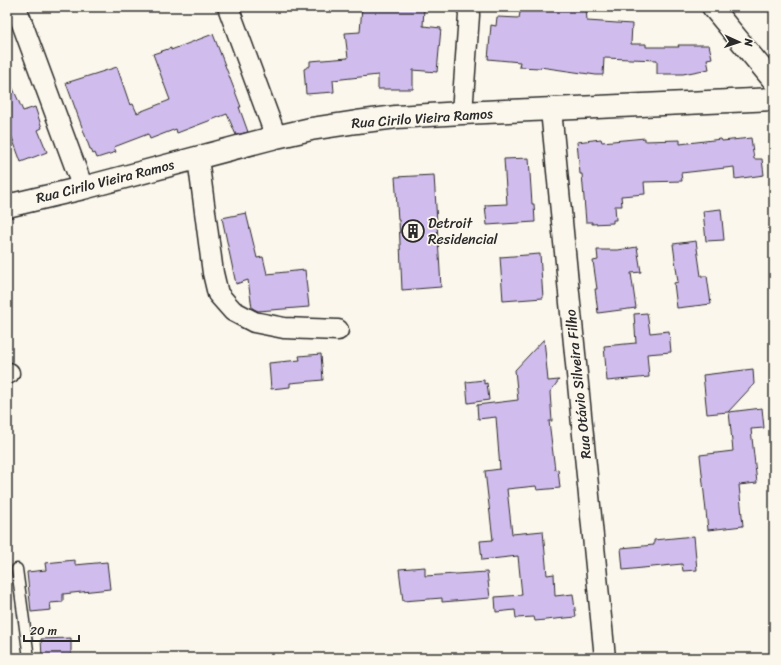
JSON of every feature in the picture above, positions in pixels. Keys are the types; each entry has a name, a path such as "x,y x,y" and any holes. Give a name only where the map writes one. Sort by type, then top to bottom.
{"main road":[{"name":"Rua Cirilo Vieira Ramos","path":"7,206 83,188 276,137 311,129 357,122 396,117 462,113 774,99"}],"street":[{"path":"16,7 83,188"},
{"path":"228,7 276,137"},
{"path":"462,113 469,16 468,7"},
{"path":"712,7 774,82"},
{"name":"Rua Otávio Silveira Filho","path":"551,110 605,658"},
{"path":"198,158 213,273 218,294 233,311 254,322 284,328 338,330"}],"lane":[{"path":"16,569 29,658"}],"building":[{"path":"362,7 424,7 423,26 441,28 437,72 413,70 413,89 378,89 378,75 333,80 334,92 306,94 304,69 310,66 310,61 348,58 345,33 360,32"},
{"path":"521,7 586,7 587,21 632,24 631,44 646,44 646,47 709,45 712,58 707,59 709,69 683,74 657,74 657,60 604,58 603,75 596,75 540,67 519,67 520,62 488,59 491,25 496,26 497,17 519,18"},
{"path":"213,34 241,107 239,107 248,132 236,135 227,114 177,133 176,129 150,139 148,134 114,147 116,152 97,158 95,153 93,154 90,149 66,83 117,67 130,105 133,104 137,113 170,100 153,54 171,48 171,50"},
{"path":"7,75 23,111 35,107 42,128 38,130 47,152 21,162 7,124"},
{"path":"645,138 645,141 680,140 680,144 721,139 722,141 751,138 754,159 762,159 764,175 735,179 734,167 681,173 682,181 644,182 645,194 621,196 622,206 615,206 616,220 613,220 613,223 592,224 592,222 586,222 582,174 580,174 577,142 601,139 602,142"},
{"path":"529,158 532,204 534,204 535,222 487,225 485,205 507,204 504,159"},
{"name":"Detroit Residencial","path":"434,175 441,287 402,290 399,220 395,177"},
{"path":"721,209 724,240 706,241 703,211"},
{"path":"246,213 257,258 263,257 267,274 305,270 309,307 258,311 252,308 248,280 236,284 222,218"},
{"path":"696,241 701,276 707,276 711,304 677,308 674,283 678,282 673,244"},
{"path":"637,247 641,272 631,273 636,308 598,313 595,289 597,289 593,261 598,260 597,250 618,250"},
{"path":"540,254 543,298 503,301 500,257"},
{"path":"647,313 650,333 669,331 671,352 647,354 649,377 607,381 604,346 636,343 634,314"},
{"path":"544,339 548,381 559,380 550,392 552,421 549,421 555,470 558,469 560,488 537,490 536,486 507,489 512,534 543,531 547,575 554,574 555,596 573,594 576,617 535,621 534,617 516,618 515,610 496,612 495,597 522,595 518,556 482,560 480,541 493,540 485,471 500,469 496,417 478,419 477,405 518,400 515,370"},
{"path":"321,354 323,380 290,383 290,387 271,389 269,363 300,360 299,356"},
{"path":"753,369 754,384 728,412 707,414 703,375"},
{"path":"484,380 484,384 487,383 489,400 468,403 466,382"},
{"path":"762,408 764,428 751,429 757,483 739,485 743,526 708,530 700,455 733,451 729,412"},
{"path":"694,536 697,570 683,571 682,564 623,570 621,548 654,545 654,540"},
{"path":"75,560 75,565 107,562 110,589 63,594 63,602 50,603 51,610 31,612 27,572 46,570 45,563"},
{"path":"425,567 425,576 487,572 490,598 442,602 442,598 403,601 399,569"},
{"path":"71,638 71,658 42,658 41,639"}],"place":[{"name":"Detroit Residencial","path":"413,231"}]}
